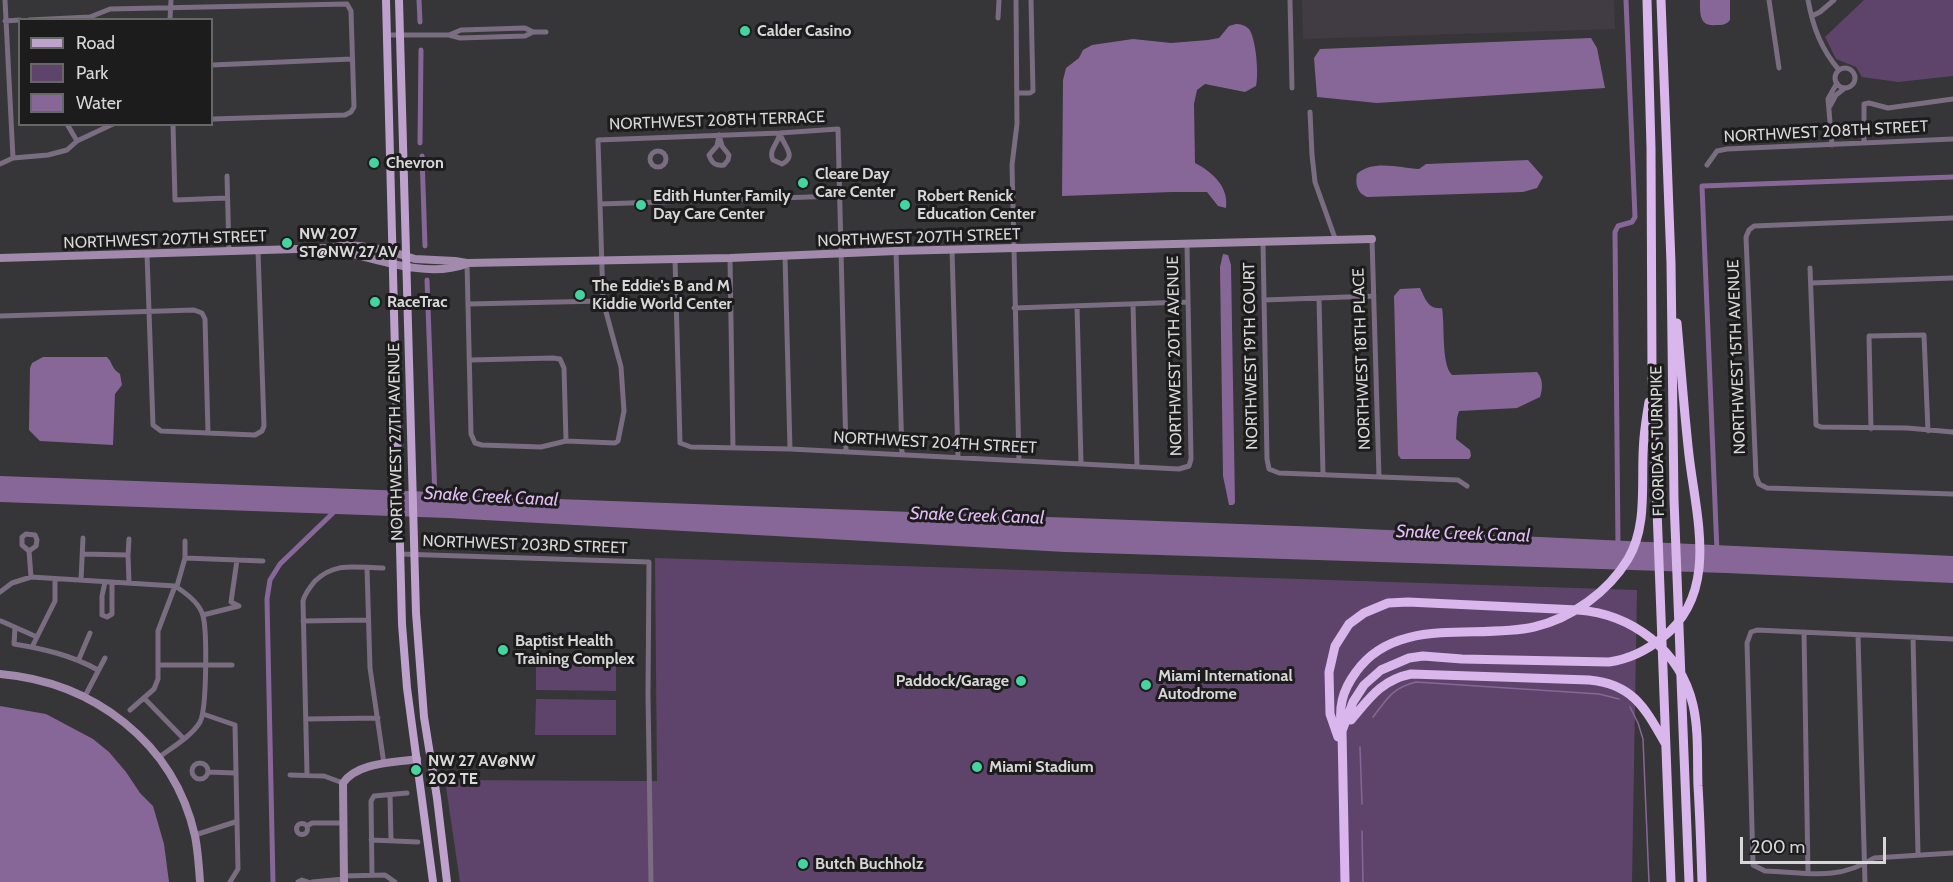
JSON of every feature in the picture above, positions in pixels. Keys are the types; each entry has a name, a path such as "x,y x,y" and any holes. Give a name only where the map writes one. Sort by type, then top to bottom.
{"highway":[{"name":"FLORIDA'S TURNPIKE","path":"1647,0 1651,148 1652,376 1671,882"},
{"name":"FLORIDA'S TURNPIKE","path":"1661,0 1671,263 1677,579 1689,882"},
{"path":"1342,731 1353,702 1364,685 1381,670 1409,658 1423,656 1609,662 1643,652 1676,626 1690,605 1697,585 1701,559 1671,263"},
{"path":"1345,882 1342,731 1339,713 1348,684 1362,663 1383,647 1398,640 1430,633 1480,633 1535,627 1582,606 1617,575 1629,557 1638,535 1644,438 1652,376"},
{"path":"1342,748 1330,714 1332,652 1339,638 1355,619 1371,608 1396,602 1511,607 1597,612 1626,622 1644,633 1665,652 1685,683 1695,714 1702,882"},
{"path":"1342,731 1377,689 1388,682 1411,674 1589,680 1612,684 1632,696 1648,714 1666,746"}],"main road":[{"name":"NORTHWEST 27TH AVENUE","path":"386,0 402,624 407,688 433,882"},
{"name":"NORTHWEST 27TH AVENUE","path":"399,0 417,647 447,882"},
{"path":"391,151 404,151"},
{"path":"407,688 421,687"},
{"path":"427,832 442,831"}],"street":[{"path":"5,0 13,158"},
{"path":"170,18 171,0"},
{"path":"998,18 999,0"},
{"path":"1016,0 1017,124 1012,165 1012,249 1019,461"},
{"path":"1017,93 1033,91 1031,0"},
{"path":"1290,0 1292,88"},
{"path":"1769,0 1779,68"},
{"path":"1808,0 1820,43 1839,70"},
{"path":"1812,16 1834,0"},
{"path":"70,18 90,17 110,9 347,4 351,11 354,107 351,112 345,115 213,119"},
{"path":"5,21 18,20"},
{"path":"388,35 449,35 461,30 525,28 533,32 546,32"},
{"path":"213,64 352,59"},
{"path":"1830,106 1836,95 1853,83 1854,76 1848,69 1839,70"},
{"path":"1839,70 1835,78 1837,83 1845,88"},
{"path":"1832,145 1828,99 1837,83"},
{"path":"1864,144 1864,104 1869,103 1888,108 1953,99"},
{"path":"1310,112 1315,182 1336,241"},
{"path":"68,126 77,141"},
{"path":"0,164 13,158 67,150 77,141 109,126"},
{"path":"173,126 175,200 227,198"},
{"name":"NORTHWEST 208TH TERRACE","path":"600,204 598,140 780,134 838,129 839,196"},
{"path":"780,134 790,155 788,160 782,164 773,160 771,153 771,150 778,144 780,134"},
{"path":"719,135 722,146 729,155 724,165 712,163 709,155 717,146 719,135"},
{"path":"657,138 657,152"},
{"name":"NORTHWEST 208TH STREET","path":"1707,165 1717,151 1727,149 1953,139"},
{"path":"227,176 228,251"},
{"path":"467,263 471,434 475,443 542,447 566,441 611,444 618,441 624,411 621,367 603,300 600,204 839,196 846,452"},
{"name":"NORTHWEST 15TH AVENUE","path":"1953,218 1754,226 1746,237 1756,476 1759,484 1767,488 1953,494"},
{"name":"NORTHWEST 207TH STREET","path":"0,258 330,248 348,245 392,252 422,260 467,263 730,258 896,251 1372,239"},
{"name":"NORTHWEST 18TH PLACE","path":"1372,239 1379,477"},
{"name":"NORTHWEST 19TH COURT","path":"1263,243 1269,469 1279,473 1323,474"},
{"name":"NORTHWEST 20TH AVENUE","path":"1187,244 1186,302 1191,459 1189,466"},
{"name":"NORTHWEST 207TH STREET","path":"330,248 415,269 454,268 467,263"},
{"path":"147,254 152,418 156,429 255,435 262,431 264,426 258,250"},
{"path":"952,250 958,458"},
{"path":"896,251 902,455"},
{"path":"785,256 790,449"},
{"path":"730,258 733,448"},
{"name":"NORTHWEST 204TH STREET","path":"675,259 680,443 691,447 790,449 1179,469 1189,466"},
{"path":"1810,268 1816,424 1821,427 1906,428 1953,432"},
{"path":"1811,284 1953,278"},
{"path":"1264,300 1374,296"},
{"path":"1319,298 1323,474 1458,480 1467,486"},
{"path":"468,304 603,300"},
{"path":"1014,308 1186,302"},
{"path":"1133,304 1137,466"},
{"path":"1077,306 1081,464"},
{"path":"0,316 194,310 201,313 205,319 208,433"},
{"path":"1871,429 1869,336 1924,336 1928,431"},
{"path":"470,360 553,357 560,359 564,368 566,441"},
{"path":"81,580 83,538"},
{"path":"129,539 129,582"},
{"path":"130,710 145,699 154,689 158,679 158,631 175,586 177,586 185,558 185,541"},
{"path":"29,551 31,577"},
{"path":"83,554 128,555"},
{"name":"NORTHWEST 203RD STREET","path":"399,554 649,562 648,695 651,882"},
{"path":"185,558 263,561"},
{"path":"203,615 239,606 231,602 237,560"},
{"path":"307,774 304,594 324,573 335,568 349,566 383,568"},
{"path":"367,568 370,668 384,765"},
{"path":"0,592 12,583 31,577 175,586 187,594 203,615 205,664 203,714 196,728 158,758"},
{"path":"32,647 55,600 55,579"},
{"path":"105,582 101,608 102,615 107,617 112,614 112,582"},
{"path":"303,621 368,620"},
{"path":"1,621 37,637"},
{"path":"15,628 14,644 79,659 98,670"},
{"path":"1953,639 1757,630 1750,632 1747,643 1751,830 1756,868 1765,871 1824,876 1874,858 1953,852"},
{"path":"1804,632 1808,874"},
{"path":"79,659 90,633"},
{"path":"1858,636 1865,882"},
{"path":"1913,637 1918,854"},
{"path":"85,696 105,658"},
{"path":"158,665 232,664"},
{"path":"0,674 37,679 85,696 103,706 139,735 168,773 184,804 195,835 200,882"},
{"path":"145,699 183,738"},
{"path":"203,714 235,725 238,870 230,882"},
{"path":"306,719 378,718"},
{"path":"344,879 342,783 348,776 360,769 417,759"},
{"path":"208,772 235,773"},
{"path":"290,775 324,776 342,783"},
{"path":"372,875 371,801 374,796 407,793"},
{"path":"390,795 391,840"},
{"path":"195,835 236,822"},
{"path":"307,826 342,823"},
{"path":"372,840 418,842"},
{"path":"298,882 385,875 395,882"}],"shaded area":[{"path":"1302,0 1614,0 1615,29 1303,39"}],"green space":[{"path":"1864,0 1953,0 1953,76 1898,82 1862,77 1856,67 1836,59 1825,37"},
{"name":"Miami International Autodrome","path":"655,558 1637,590 1632,882 460,882 445,780 657,781"},
{"path":"536,655 616,655 616,691 536,690"},
{"path":"536,699 616,700 616,735 535,735"}],"water":[{"path":"1700,0 1730,0 1730,20 1722,25 1706,24 1700,10"},
{"path":"1236,24 1249,29 1253,40 1256,57 1256,86 1245,92 1205,84 1197,90 1194,104 1195,163 1222,186 1226,208 1218,206 1207,192 1062,196 1063,80 1066,68 1079,58 1083,50 1092,45 1133,39 1171,43 1208,40 1219,38 1229,26"},
{"path":"1591,38 1597,48 1605,88 1377,103 1317,97 1314,58 1320,49"},
{"path":"1528,160 1543,177 1537,188 1523,192 1367,197 1359,191 1357,185 1357,174 1370,167 1395,166 1419,169 1426,164"},
{"path":"1223,254 1228,255 1231,265 1235,503 1233,505 1229,505 1223,476 1220,267"},
{"path":"1420,288 1430,305 1442,308 1446,362 1452,375 1537,372 1541,381 1540,397 1517,408 1459,411 1456,439 1470,450 1469,459 1401,459 1398,455 1394,296 1400,289"},
{"path":"43,357 107,357 109,359 120,374 122,385 115,394 113,445 40,441 29,430 30,368 32,363"},
{"name":"Snake Creek Canal","path":"0,476 1322,527 1953,556 1953,583 1726,573 1065,552 448,518 0,502"},
{"path":"0,706 46,714 93,739 109,752 140,793 153,806 164,844 169,882 0,882"}],"waterway":[{"path":"419,0 420,22"},
{"path":"1618,546 1615,232 1618,226 1632,222 1635,217 1626,0"},
{"path":"420,143 421,50"},
{"path":"422,156 425,246"},
{"path":"1717,552 1702,186 1953,177"},
{"path":"427,280 435,498"},
{"path":"273,882 267,599 270,580 280,564 335,511"},
{"path":"1373,717 1396,691 1416,682 1599,694 1619,699"},
{"path":"1630,707 1643,739 1649,882"},
{"path":"1360,747 1362,804"},
{"path":"1362,831 1363,882"}],"place":[{"name":"Calder Casino","path":"745,31"},
{"name":"Chevron","path":"374,163"},
{"name":"Cleare Day Care Center","path":"803,183"},
{"name":"Edith Hunter Family Day Care Center","path":"641,205"},
{"name":"Robert Renick Education Center","path":"905,205"},
{"name":"NW 207 ST@NW 27 AV","path":"287,243"},
{"name":"The Eddie's B and M Kiddie World Center","path":"580,295"},
{"name":"RaceTrac","path":"375,302"},
{"name":"Baptist Health Training Complex","path":"503,650"},
{"name":"Paddock/Garage","path":"1021,681"},
{"name":"Miami International Autodrome","path":"1146,685"},
{"name":"Miami Stadium","path":"977,767"},
{"name":"NW 27 AV@NW 202 TE","path":"416,770"},
{"name":"Butch Buchholz","path":"803,864"}]}
